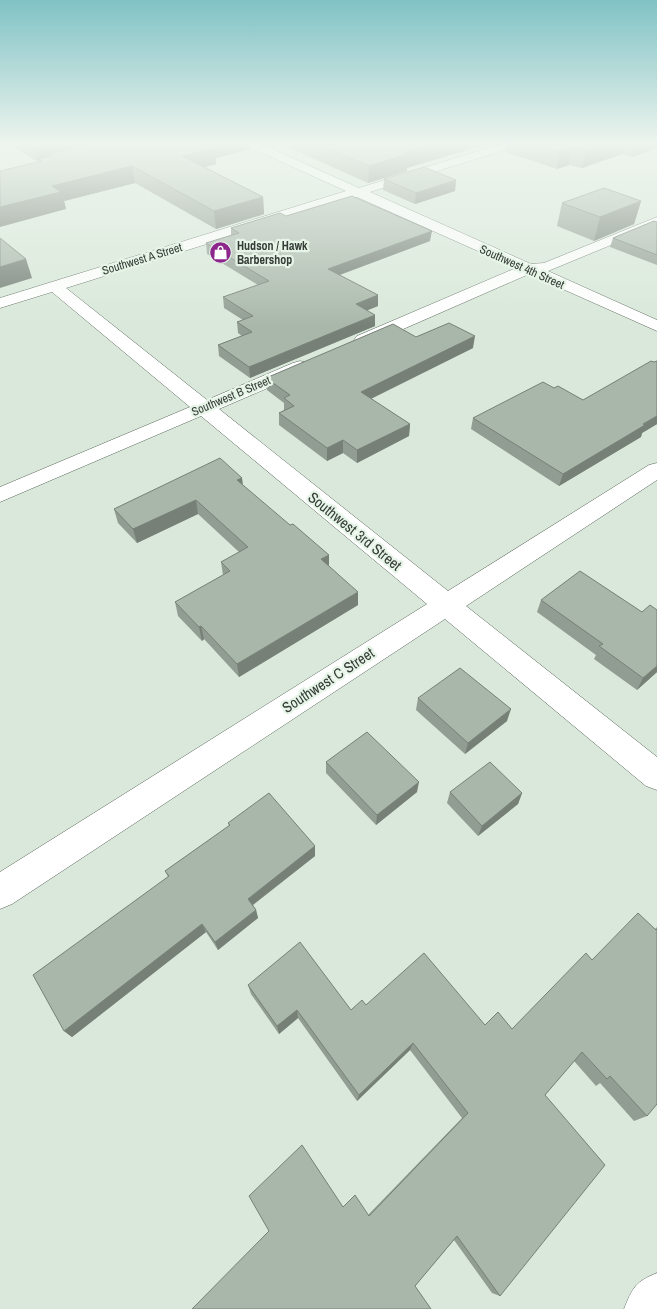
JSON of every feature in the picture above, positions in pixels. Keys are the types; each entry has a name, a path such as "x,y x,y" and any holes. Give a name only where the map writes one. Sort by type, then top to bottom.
{"street":[{"name":"Southwest A Street","path":"0,302 316,205"},
{"name":"Southwest 4th Street","path":"387,205 657,326"},
{"path":"346,348 528,269 546,267 657,220"},
{"name":"Southwest 3rd Street","path":"54,286 657,776"},
{"name":"Southwest B Street","path":"0,495 319,359"},
{"name":"Southwest C Street","path":"0,892 657,470"},
{"path":"648,1309 657,1296"}],"building":[{"path":"203,205 235,205 214,211"},
{"path":"322,205 373,205 432,231 328,269 378,295 356,304 375,315 249,367 218,345 252,332 237,322 253,316 223,297 269,281 206,243 239,233 231,228 280,213 286,216"},
{"path":"568,205 631,205 600,217"},
{"path":"654,221 657,222 657,255 613,238"},
{"path":"0,238 26,259 0,267"},
{"path":"449,323 475,336 361,392 410,424 357,450 343,440 327,448 279,413 294,406 284,398 290,395 266,378 393,324 416,337"},
{"path":"651,361 657,361 657,416 563,474 473,418 543,382 554,388 558,386 583,400"},
{"path":"220,458 242,478 237,480 329,555 321,559 358,592 237,664 175,602 230,571 221,562 248,547 196,500 133,529 114,509"},
{"path":"580,571 642,612 650,605 657,610 657,666 643,678 599,646 603,644 541,600"},
{"path":"460,668 511,709 468,743 418,698"},
{"path":"367,732 419,782 377,815 326,762"},
{"path":"490,762 522,793 482,826 450,792"},
{"path":"269,793 315,846 248,899 256,910 215,942 202,924 64,1031 33,975 169,876 165,871 230,825 228,823"},
{"path":"638,913 657,929 657,1104 647,1116 610,1076 607,1079 582,1052 545,1095 605,1165 500,1296 457,1236 415,1286 431,1309 192,1309 269,1231 249,1196 302,1145 343,1207 355,1195 369,1216 468,1113 413,1043 359,1095 297,1010 277,1026 248,985 300,942 351,1010 362,1000 366,1005 424,953 485,1025 498,1012 512,1029 586,953 592,960"}],"place":[{"name":"Hudson / Hawk Barbershop","path":"221,253"}]}
